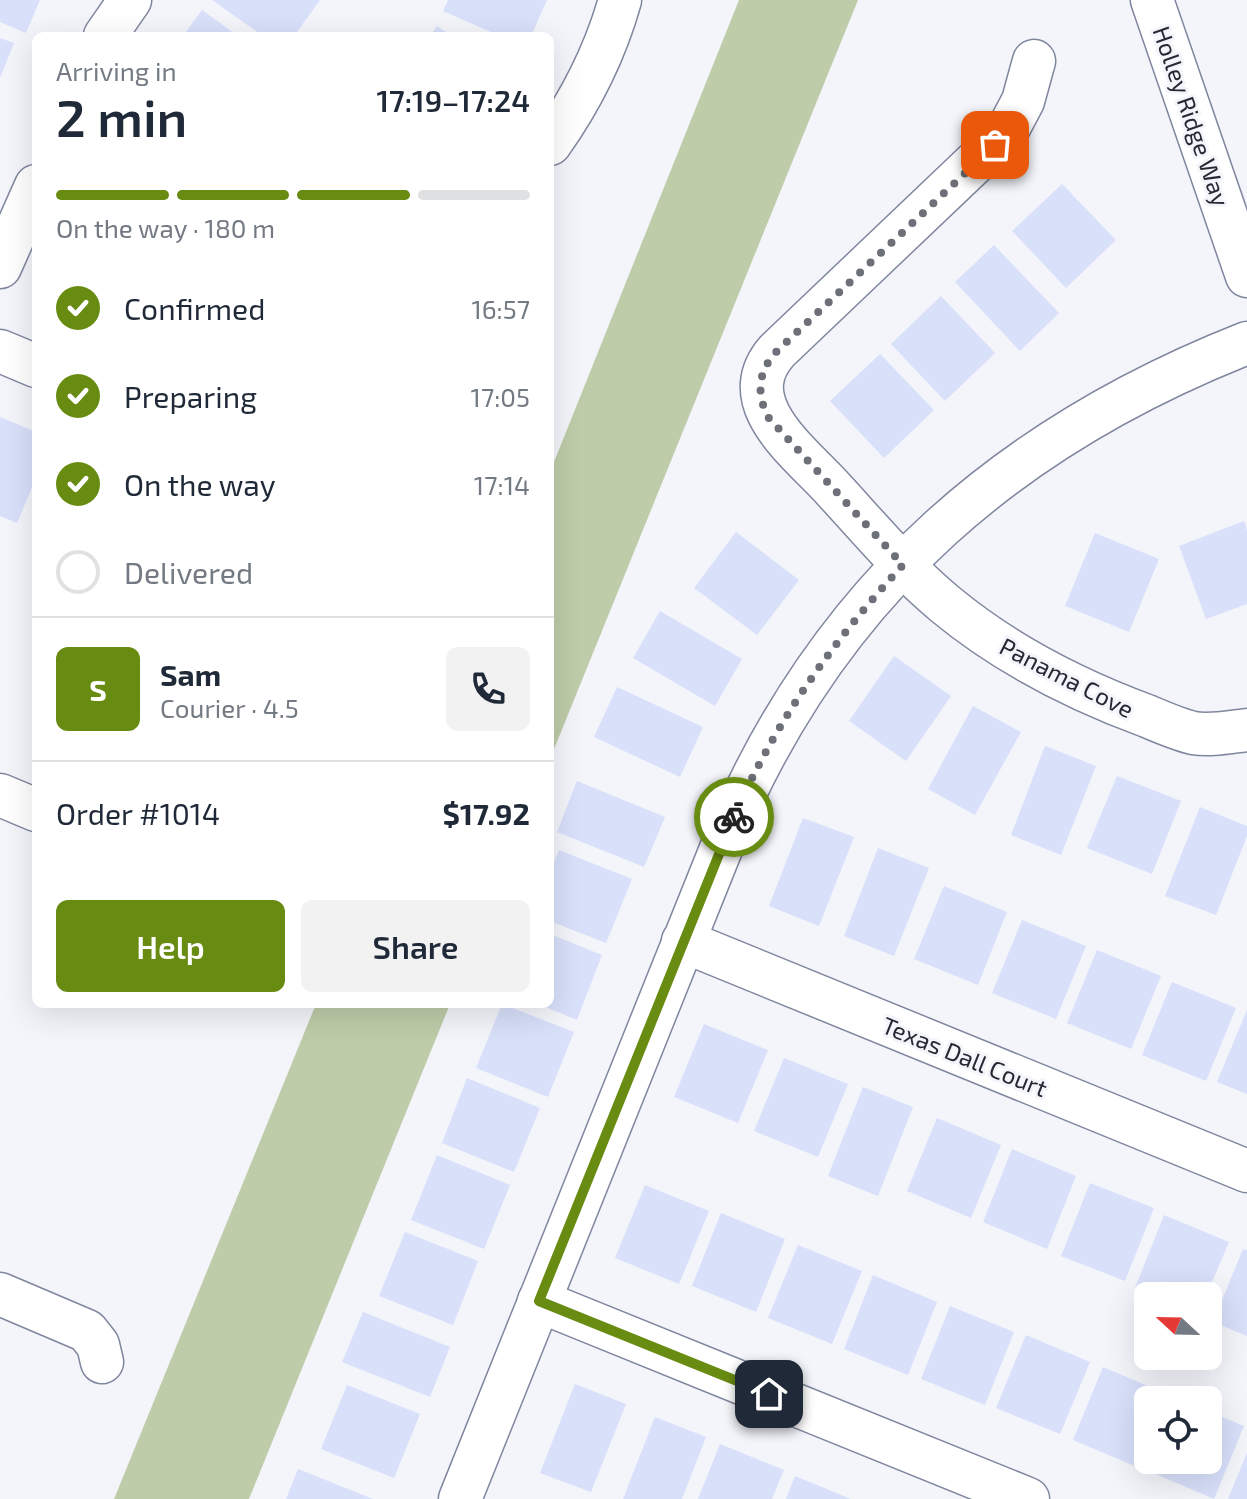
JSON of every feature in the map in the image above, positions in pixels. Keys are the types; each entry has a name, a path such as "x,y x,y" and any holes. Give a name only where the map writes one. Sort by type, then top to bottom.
{"street":[{"path":"108,32 130,0"},
{"path":"554,138 574,110 608,44 620,0"},
{"name":"Holley Ridge Way","path":"1152,0 1247,276"},
{"name":"Panama Cove","path":"1034,61 1023,101 1006,133 777,351 765,367 759,387 764,407 775,425 903,565 968,622 1071,684 1190,732 1218,734 1247,730"},
{"path":"0,267 32,195"},
{"path":"460,1499 744,793 783,720 837,641 903,565 969,501 1062,433 1160,380 1247,343"},
{"path":"0,351 32,364"},
{"path":"0,795 32,808"},
{"name":"Texas Dall Court","path":"683,941 1247,1171"},
{"path":"0,1294 87,1331 98,1345 102,1362"},
{"path":"539,1301 1028,1499"}],"green space":[{"path":"739,0 858,0 554,749 554,462"},
{"path":"314,1008 448,1008 249,1499 114,1499"}],"building":[{"path":"0,0 40,0 26,33 0,22"},
{"path":"212,0 320,0 297,32 257,32"},
{"path":"448,0 547,0 533,32 491,32 443,11"},
{"path":"202,10 232,32 186,32"},
{"path":"0,38 14,43 0,78"},
{"path":"1062,184 1116,240 1066,288 1012,231"},
{"path":"994,245 1059,313 1020,351 955,282"},
{"path":"941,296 995,353 945,401 891,344"},
{"path":"880,354 934,410 884,458 830,401"},
{"path":"0,417 32,430 32,487 17,523 0,516"},
{"path":"1244,521 1247,530 1247,604 1206,619 1179,546"},
{"path":"736,532 799,580 757,635 694,588"},
{"path":"1095,533 1159,559 1129,632 1065,606"},
{"path":"660,611 742,659 715,706 633,658"},
{"path":"894,656 951,696 906,761 849,721"},
{"path":"617,687 703,727 680,777 594,737"},
{"path":"973,706 1021,732 975,815 928,789"},
{"path":"1045,746 1096,766 1061,855 1011,835"},
{"path":"1117,776 1181,801 1152,874 1087,848"},
{"path":"577,781 665,817 644,867 557,832"},
{"path":"1200,807 1247,826 1247,836 1216,915 1165,896"},
{"path":"803,818 854,837 819,926 769,906"},
{"path":"878,848 929,868 894,956 844,936"},
{"path":"559,850 632,879 606,943 554,923 554,862"},
{"path":"944,886 1007,912 978,985 914,959"},
{"path":"1022,920 1086,946 1056,1019 992,993"},
{"path":"554,936 602,955 577,1020 548,1008 554,1008"},
{"path":"1097,950 1161,976 1131,1049 1067,1023"},
{"path":"1172,982 1236,1008 1206,1081 1142,1055"},
{"path":"500,1008 512,1008 574,1032 548,1097 476,1068"},
{"path":"1247,1010 1247,1094 1217,1082"},
{"path":"704,1024 768,1050 738,1123 674,1097"},
{"path":"784,1058 848,1084 818,1157 754,1131"},
{"path":"467,1078 540,1108 514,1172 442,1143"},
{"path":"863,1087 913,1107 878,1196 828,1176"},
{"path":"937,1118 1001,1145 971,1218 907,1191"},
{"path":"1012,1149 1076,1176 1047,1249 983,1222"},
{"path":"437,1155 510,1185 484,1249 411,1220"},
{"path":"1090,1183 1154,1208 1125,1281 1061,1256"},
{"path":"645,1185 709,1211 679,1284 615,1258"},
{"path":"721,1213 785,1239 756,1312 692,1286"},
{"path":"1164,1215 1229,1242 1212,1282 1137,1282"},
{"path":"405,1232 478,1261 453,1325 379,1296"},
{"path":"798,1245 862,1271 832,1344 768,1318"},
{"path":"1243,1249 1247,1250 1247,1336 1222,1326 1222,1300"},
{"path":"873,1275 937,1302 908,1375 844,1349"},
{"path":"950,1306 1014,1332 985,1405 921,1379"},
{"path":"363,1312 450,1347 430,1397 342,1362"},
{"path":"1026,1335 1090,1362 1060,1434 996,1408"},
{"path":"1103,1367 1148,1386 1134,1386 1134,1466 1073,1440"},
{"path":"575,1384 626,1404 591,1492 540,1473"},
{"path":"347,1385 420,1414 394,1478 321,1449"},
{"path":"655,1417 706,1437 682,1499 623,1499"},
{"path":"1222,1417 1244,1426 1214,1499 1156,1474 1222,1474"},
{"path":"720,1444 784,1470 772,1499 698,1499"},
{"path":"1247,1453 1247,1499 1228,1499"},
{"path":"298,1469 373,1499 286,1499"},
{"path":"795,1476 851,1499 786,1499"}],"way so far":[{"path":"734,817 769,744 799,695 837,641 903,565 768,417 759,387 765,367 777,351 995,145"}],"route":[{"path":"734,817 539,1301 769,1394"}]}
